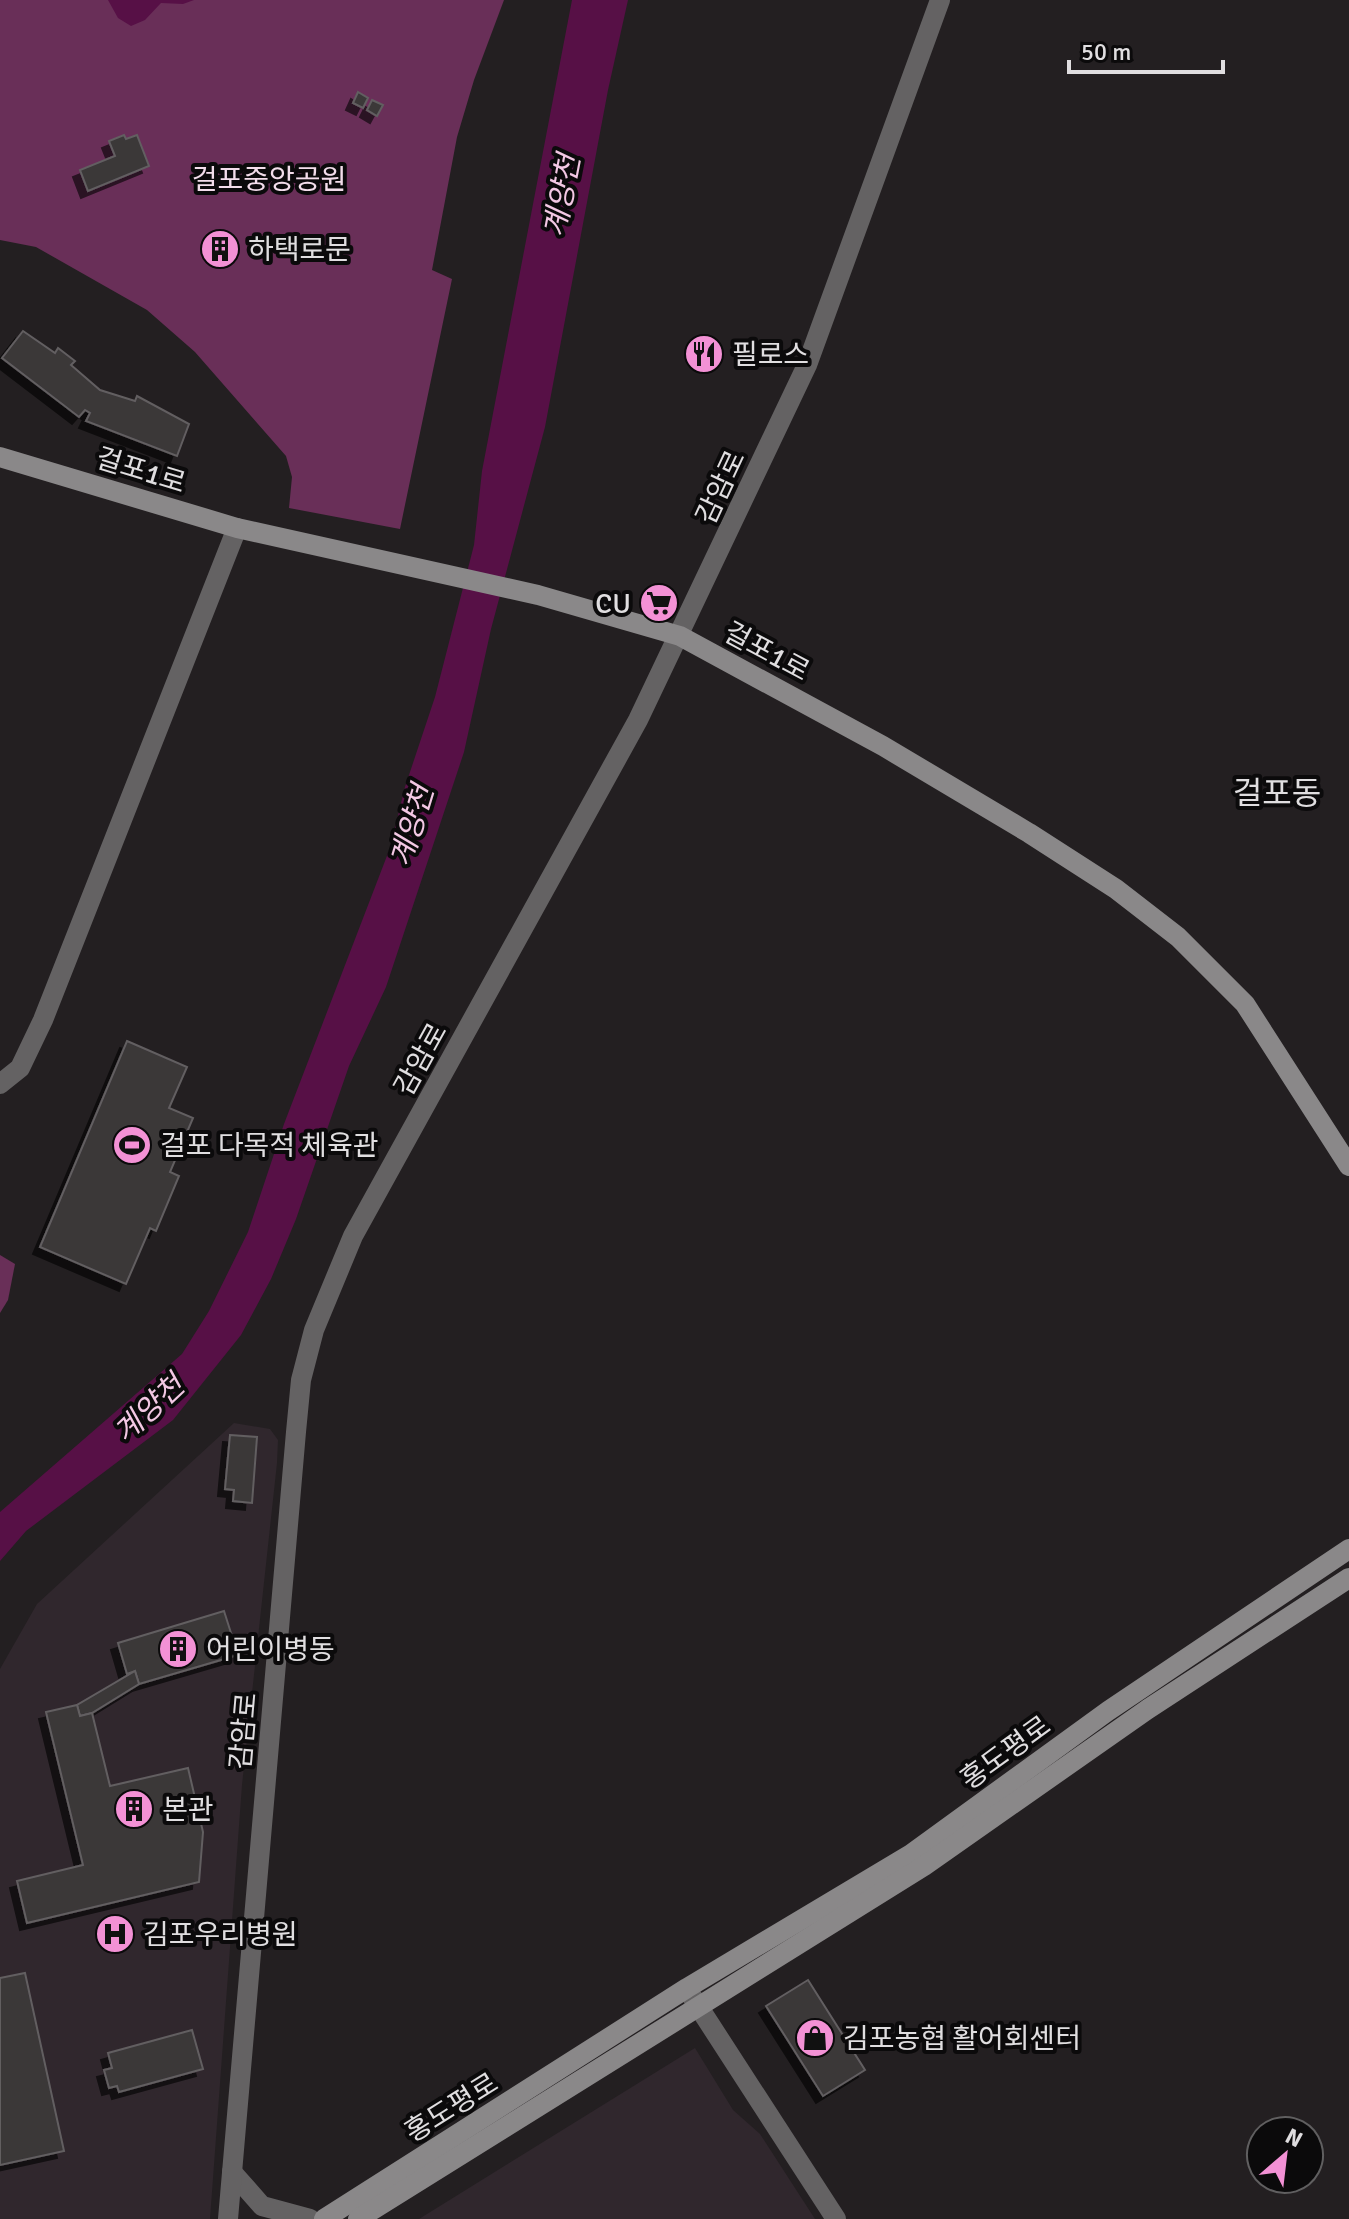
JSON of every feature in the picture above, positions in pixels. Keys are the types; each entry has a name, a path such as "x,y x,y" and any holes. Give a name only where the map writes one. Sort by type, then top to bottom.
{"street":[{"name":"감암로","path":"228,2219 297,1419 301,1380 314,1330 353,1236 497,980 680,636 807,365 940,0"},
{"name":"걸포1로","path":"0,457 237,528 538,595 680,636 883,746 1029,833 1116,889 1178,937 1245,1004 1349,1166"},
{"path":"0,1084 20,1068 43,1020 237,528"},
{"name":"홍도평로","path":"358,2219 911,1854 1108,1711 1349,1549"},
{"name":"홍도평로","path":"324,2219 692,1997 924,1866 1148,1709 1349,1578"},
{"path":"692,1997 836,2219"},
{"path":"232,2172 262,2206 310,2219"}],"shaded area":[{"name":"김포우리병원","path":"234,1423 270,1429 278,1440 242,1785 210,2219 0,2219 0,1669 37,1604"},
{"path":"695,2048 733,2110 760,2134 815,2219 419,2219"}],"green space":[{"name":"걸포중앙공원","path":"0,0 504,0 474,80 457,137 432,270 452,279 400,529 289,508 292,477 286,456 195,352 147,310 36,247 0,240"},
{"path":"0,1255 15,1264 8,1300 0,1313"}],"water":[{"path":"108,0 194,0 183,4 161,3 145,20 131,26 118,18"},
{"name":"계양천","path":"572,0 628,0 608,90 545,427 491,629 464,752 386,987 349,1066 296,1219 271,1279 241,1335 173,1420 26,1531 0,1561 0,1512 182,1354 209,1311 248,1232 284,1124 390,848 405,787 435,697 474,545 482,471"}],"building":[{"path":"358,92 368,98 363,108 353,103"},
{"path":"372,100 383,105 377,116 367,110"},
{"path":"124,135 126,139 137,135 149,166 88,191 80,170 115,156 109,141"},
{"path":"23,331 55,353 58,348 75,361 71,365 100,390 135,401 137,396 189,424 177,456 86,421 90,413 85,410 79,417 2,358"},
{"name":"걸포 다목적 체육관","path":"127,1041 187,1067 169,1108 193,1118 170,1172 179,1176 156,1231 150,1228 126,1284 40,1247"},
{"path":"230,1435 257,1437 252,1503 233,1501 234,1490 225,1489"},
{"name":"어린이병동","path":"224,1611 238,1655 139,1684 135,1671 127,1674 118,1643"},
{"path":"135,1671 139,1684 92,1713 80,1716 77,1705"},
{"name":"본관","path":"77,1705 80,1716 92,1713 110,1786 188,1768 203,1832 199,1882 27,1923 17,1881 83,1865 46,1712"},
{"path":"25,1973 64,2151 0,2165 0,1978"},
{"name":"김포농협 활어회센터","path":"808,1980 865,2070 823,2096 766,2006"},
{"path":"192,2030 203,2069 119,2092 117,2086 109,2088 104,2070 112,2068 108,2053"}],"place":[{"name":"하택로문","path":"220,249"},
{"name":"필로스","path":"704,354"},
{"name":"CU","path":"659,603"},
{"name":"걸포 다목적 체육관","path":"132,1145"},
{"name":"어린이병동","path":"178,1649"},
{"name":"본관","path":"134,1809"},
{"name":"김포우리병원","path":"115,1934"},
{"name":"김포농협 활어회센터","path":"815,2038"}],"district":[{"name":"걸포동","path":"1277,793"}]}
